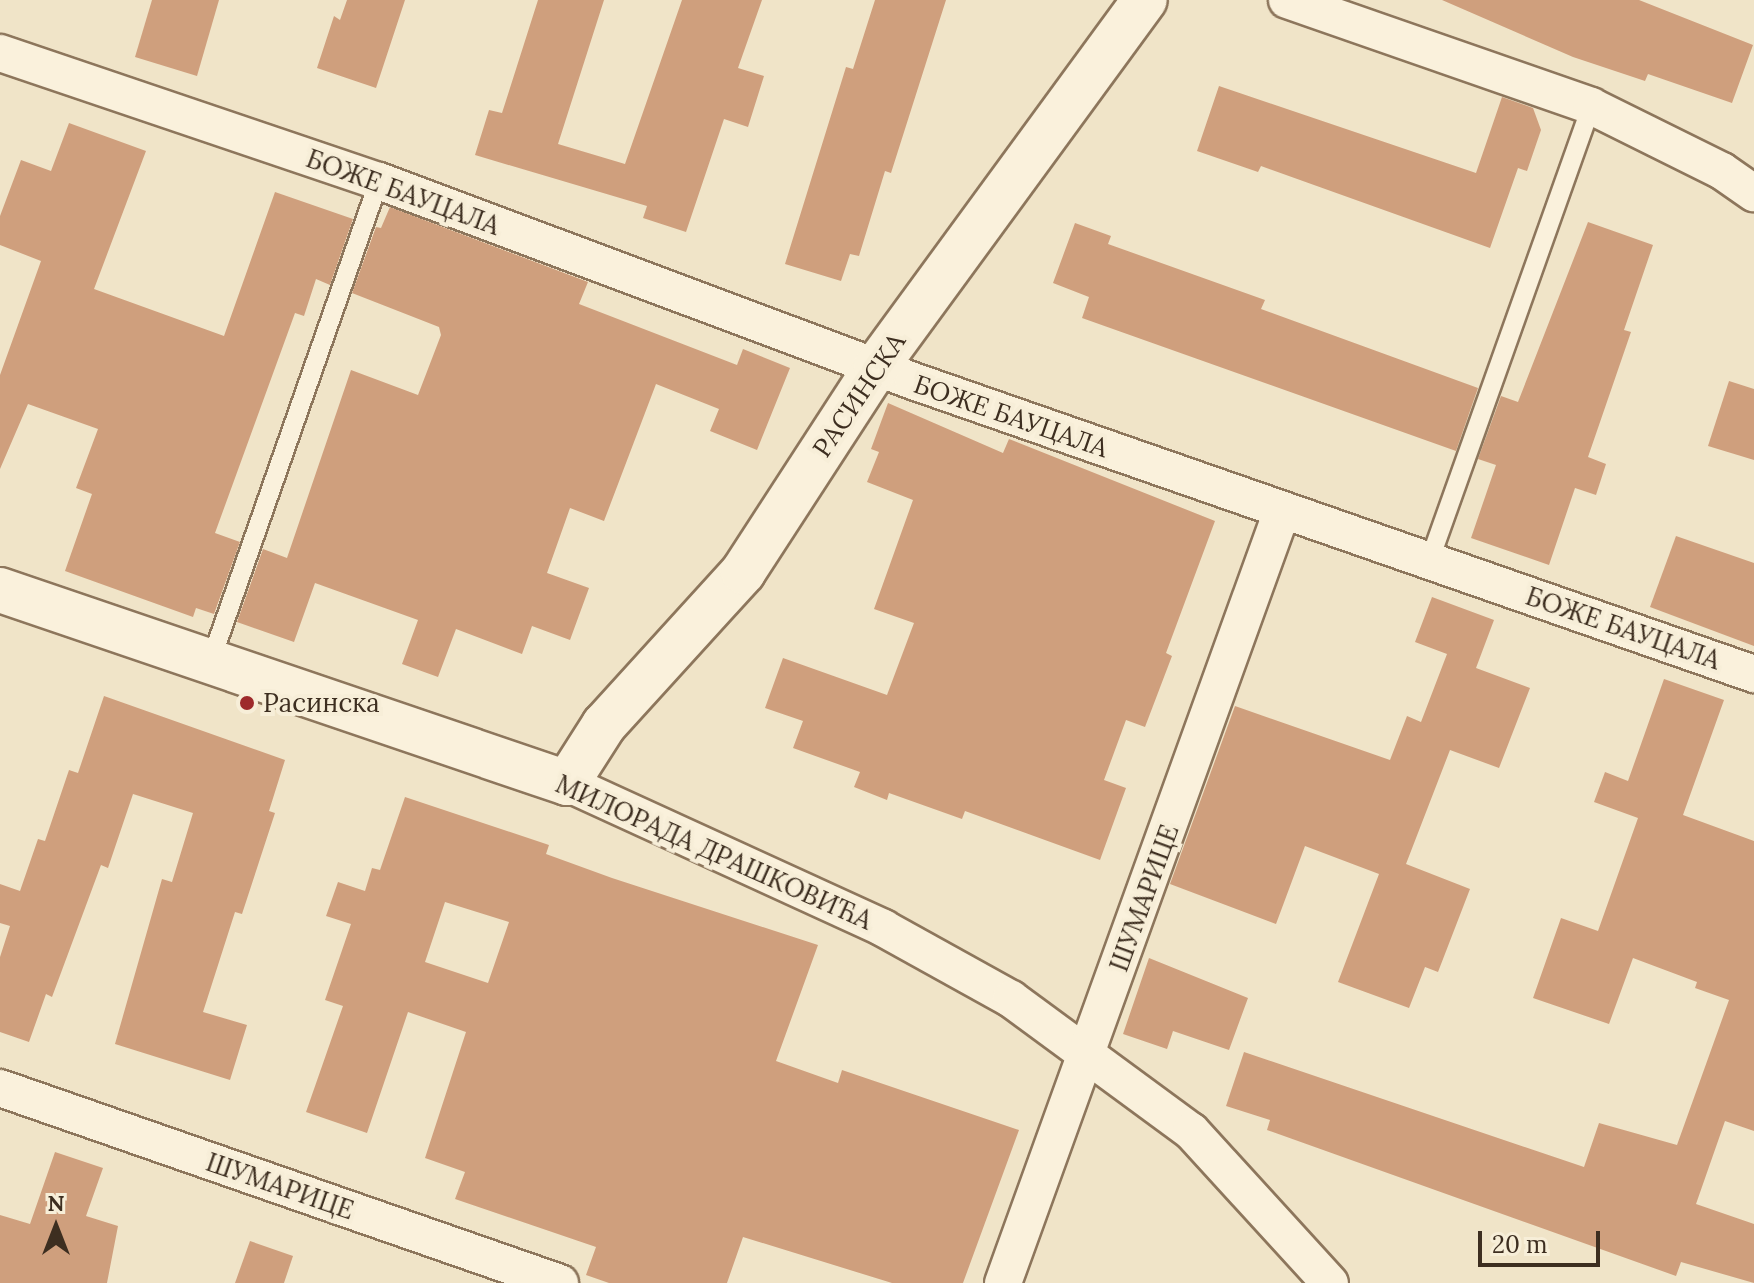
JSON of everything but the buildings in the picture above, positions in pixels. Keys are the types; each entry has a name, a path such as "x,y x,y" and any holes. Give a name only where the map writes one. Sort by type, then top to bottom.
{"street":[{"name":"РАСИНСКА","path":"567,783 604,725 743,572 876,367 1145,0"},
{"path":"1287,0 1591,106 1708,163 1754,193"},
{"name":"БОЖЕ БАУЦАЛА","path":"0,53 379,181 876,367 1754,674"},
{"name":"ШУМАРИЦЕ","path":"1003,1283 1282,511"},
{"name":"МИЛОРАДА ДРАШКОВИЋА","path":"0,590 567,783 883,928 1011,999 1191,1131 1330,1283"},
{"name":"ШУМАРИЦЕ","path":"0,1088 560,1283"}],"lane":[{"path":"1429,562 1591,106"},
{"path":"210,663 379,181"}],"place":[{"name":"Расинска","path":"247,703"}]}
